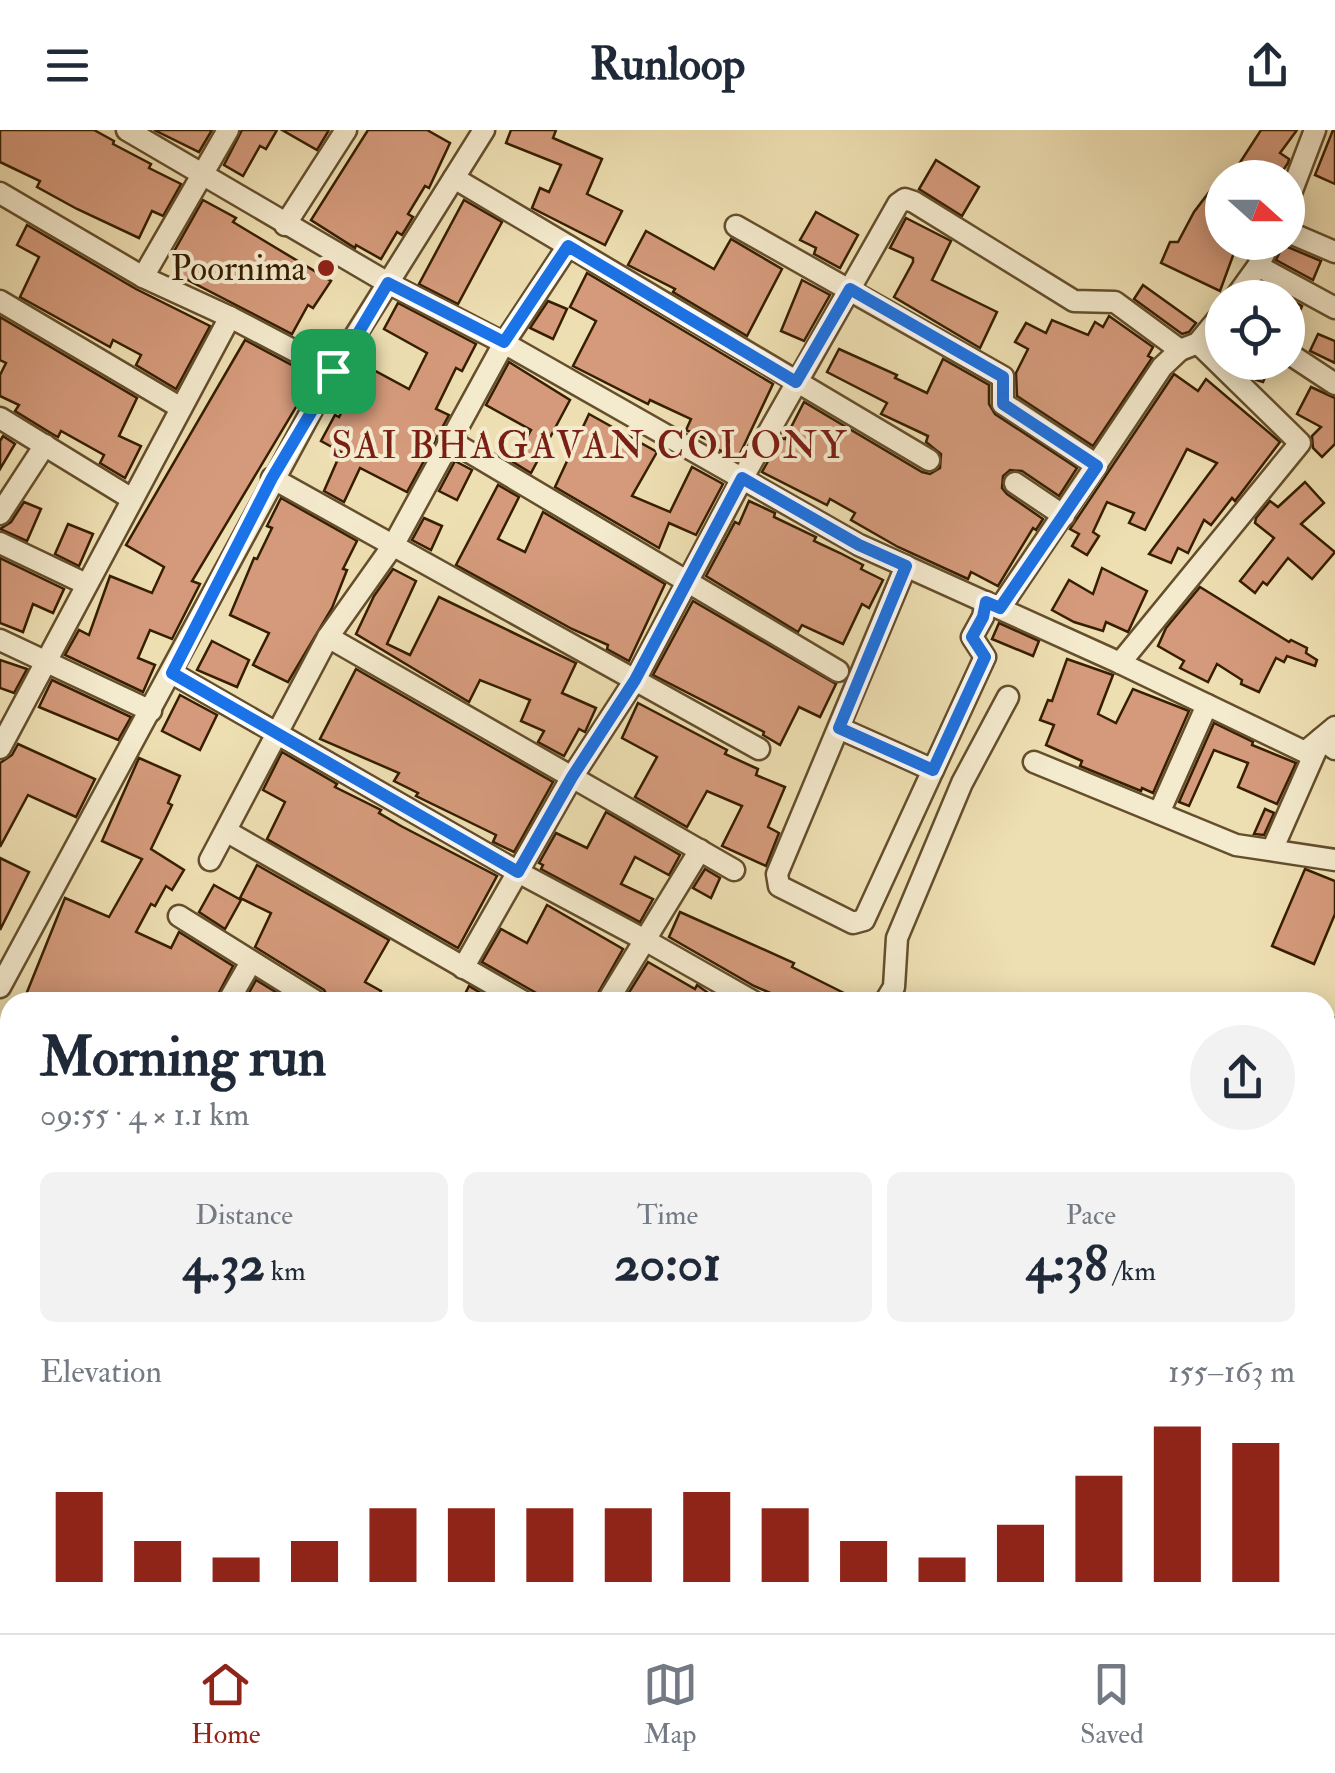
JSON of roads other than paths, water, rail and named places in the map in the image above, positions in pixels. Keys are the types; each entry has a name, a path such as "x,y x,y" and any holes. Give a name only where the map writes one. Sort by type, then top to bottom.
{"street":[{"path":"127,130 285,225 504,342 903,571 1120,663 1306,752 1330,738"},
{"path":"143,277 228,130"},
{"path":"285,225 346,130"},
{"path":"0,987 172,673 272,478 333,371 484,130"},
{"path":"1304,160 1315,130"},
{"path":"454,178 929,460"},
{"path":"0,193 143,277 333,371"},
{"path":"463,968 572,777 635,680 742,478 898,204 905,199 1074,300 1115,302 1189,347 1300,444 1120,663"},
{"path":"736,226 1003,377 1003,404 1097,466"},
{"path":"1305,239 1335,252"},
{"path":"210,860 328,636 394,544 504,342 568,246"},
{"path":"1248,280 1261,260"},
{"path":"1258,266 1335,308"},
{"path":"0,301 181,408"},
{"path":"0,748 230,317"},
{"path":"903,571 777,874 779,886 853,924 864,920 985,657 972,637 1064,516 1162,366 1205,332"},
{"path":"1305,365 1335,384"},
{"path":"0,418 132,499"},
{"path":"449,440 838,672"},
{"path":"0,514 44,445"},
{"path":"272,478 759,749"},
{"path":"1014,483 1064,516"},
{"path":"0,543 86,584"},
{"path":"328,636 734,870"},
{"path":"0,640 151,711"},
{"path":"172,673 518,872 736,992"},
{"path":"891,992 897,938 962,783 1008,697"},
{"path":"1159,813 1207,705"},
{"path":"839,728 933,770"},
{"path":"1272,848 1330,738"},
{"path":"1034,762 1236,845 1335,860"},
{"path":"226,831 506,992"},
{"path":"613,992 700,850"},
{"path":"179,916 302,992"},
{"path":"234,992 252,962"}],"place":[{"name":"Poornima","path":"326,268"}],"district":[{"name":"SAI BHAGAVAN COLONY","path":"590,445"}]}
